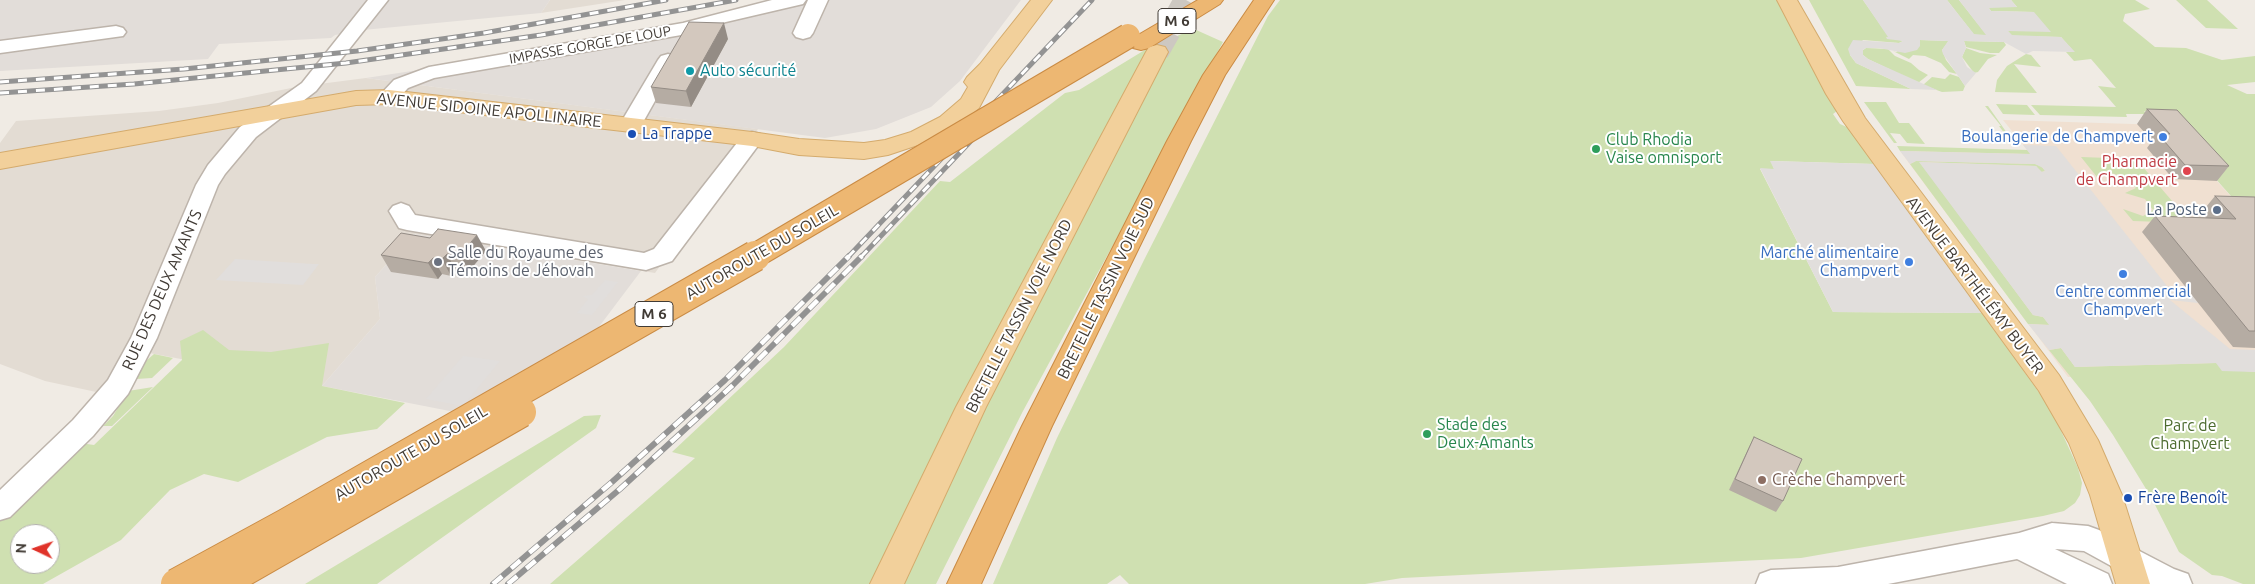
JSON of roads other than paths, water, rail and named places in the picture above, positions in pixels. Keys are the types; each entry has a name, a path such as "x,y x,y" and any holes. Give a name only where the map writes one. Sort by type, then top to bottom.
{"highway":[{"name":"AUTOROUTE DU SOLEIL","path":"176,584 294,520 794,234 1142,44 1187,0"},
{"name":"AUTOROUTE DU SOLEIL","path":"221,584 806,246 1213,0"},
{"name":"BRETELLE TASSIN VOIE SUD","path":"964,584 1037,426 1178,141 1214,75 1264,0"}],"main road":[{"name":"AVENUE SIDOINE APOLLINAIRE","path":"0,161 356,98 389,97 762,140 828,142 868,138 913,126 933,117 952,104 988,69 1042,0"},
{"name":"AVENUE BARTHÉLÉMY BUYER","path":"1788,0 1838,94 1855,121 2054,391 2083,440 2106,495 2130,572"},
{"name":"BRETELLE TASSIN VOIE NORD","path":"887,584 1142,44"}],"street":[{"name":"RUE DES DEUX AMANTS","path":"0,508 83,428 118,387 144,338 207,185 216,170 248,132 309,87 378,0"},
{"name":"IMPASSE GORGE DE LOUP","path":"389,97 401,84 429,73 687,28 707,21 796,0"},
{"path":"803,33 818,0"},
{"path":"631,124 687,28"},
{"path":"0,47 116,32"},
{"path":"401,212 407,222 646,262 663,255 762,140"},
{"path":"1771,584 1838,580 2019,546 2052,536 2088,538 2130,572 2177,584"},
{"path":"2019,546 2097,584"}],"tunnel":[{"path":"1157,52 1186,0"}],"railway":[{"path":"0,82 184,69 357,51 484,33 666,0"},
{"path":"0,93 134,84 346,63 541,35 736,0"},
{"path":"848,257 1092,0"},
{"path":"861,257 1022,87"},
{"path":"493,584 612,482 725,380 848,257"},
{"path":"508,584 620,489 733,385 861,257"}],"place":[{"name":"Auto sécurité","path":"690,71"},
{"name":"La Trappe","path":"632,134"},
{"name":"Boulangerie de Champvert","path":"2163,137"},
{"name":"Club Rhodia Vaise omnisport","path":"1596,149"},
{"name":"Pharmacie de Champvert","path":"2187,171"},
{"name":"La Poste","path":"2217,210"},
{"name":"Salle du Royaume des Témoins de Jéhovah","path":"438,262"},
{"name":"Marché alimentaire Champvert","path":"1909,262"},
{"name":"Centre commercial Champvert","path":"2123,274"},
{"name":"Stade des Deux-Amants","path":"1427,434"},
{"name":"Crèche Champvert","path":"1762,480"},
{"name":"Frère Benoît","path":"2128,498"}],"park label":[{"name":"Parc de Champvert","path":"2190,435"}]}
